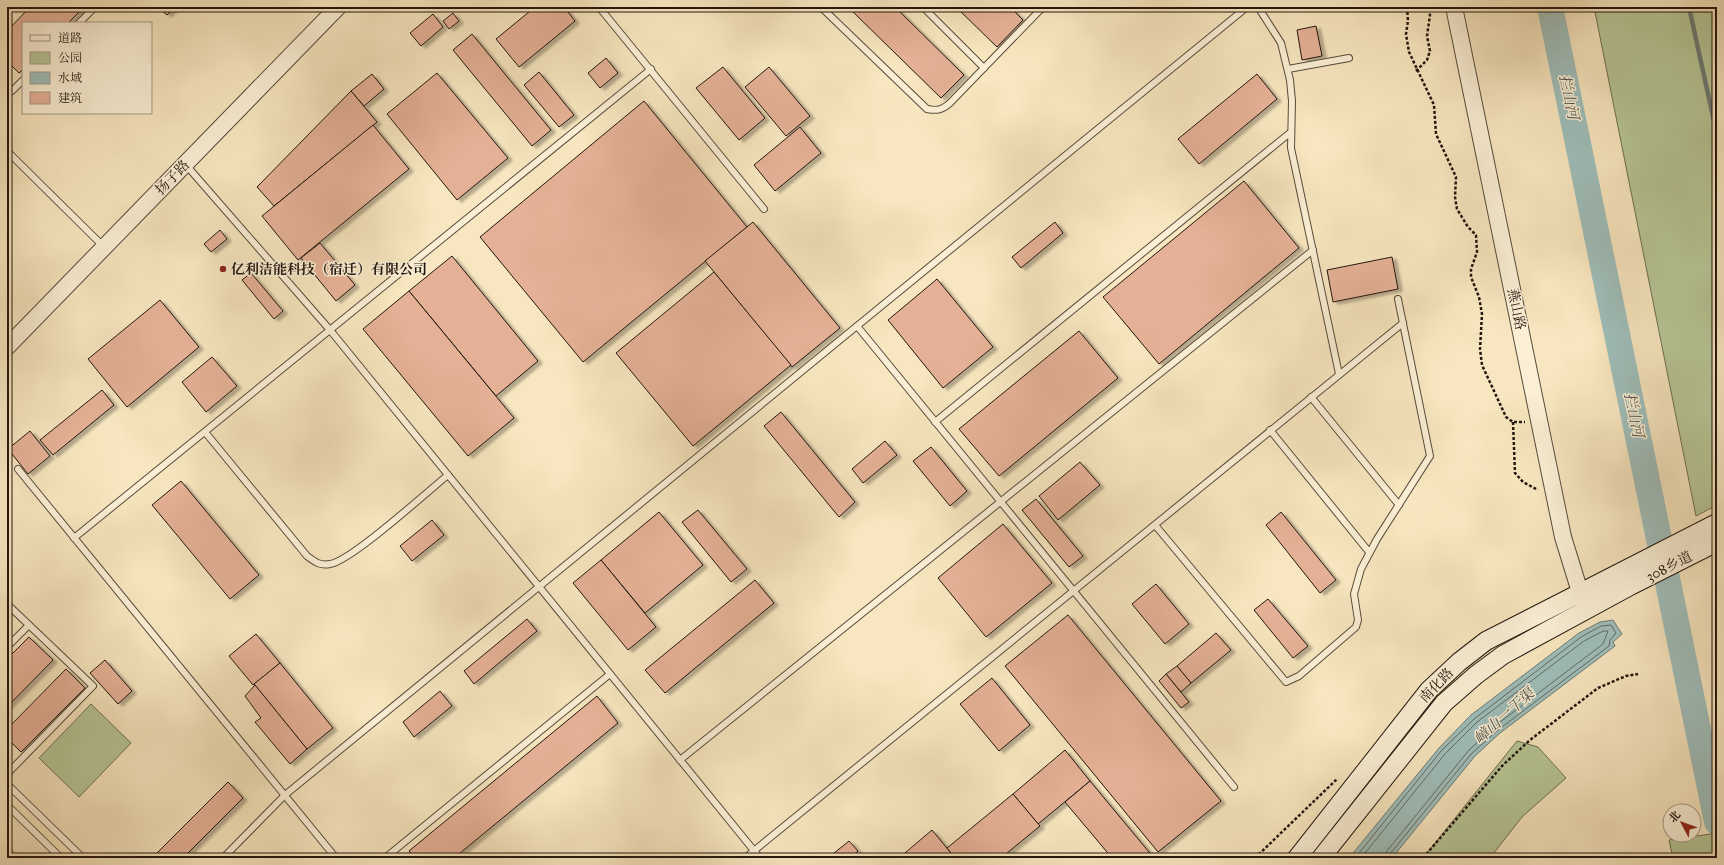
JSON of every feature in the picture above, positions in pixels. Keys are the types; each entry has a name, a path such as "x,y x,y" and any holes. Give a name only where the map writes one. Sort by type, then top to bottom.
{"main road":[{"name":"308乡道","path":"1628,577 1711,535"},
{"name":"南化路","path":"1297,858 1429,690 1459,662 1486,641 1580,592 1628,577"},
{"name":"南化路","path":"1321,858 1444,703 1476,675 1503,655 1586,610 1628,577"}],"street":[{"name":"扬子路","path":"7,347 338,7"},
{"name":"燕山路","path":"1454,7 1563,537 1586,610"}],"lane":[{"path":"80,22 95,7"},
{"path":"600,7 764,209"},
{"path":"821,7 927,109 935,111 944,108 1040,8"},
{"path":"923,7 984,68"},
{"path":"223,858 285,795 1247,7"},
{"path":"1258,7 1281,43 1288,69 1292,101 1292,148 1339,374"},
{"path":"1288,69 1349,58"},
{"path":"74,538 651,69"},
{"path":"12,91 22,81"},
{"path":"935,422 1291,132"},
{"path":"7,151 104,247"},
{"path":"185,164 330,330 760,858"},
{"path":"680,760 1313,250"},
{"path":"1155,525 1286,682 1299,676 1356,627 1358,620 1354,594 1356,582 1369,552 1430,456 1398,299"},
{"path":"746,858 1403,323"},
{"path":"857,326 1234,787"},
{"path":"1311,397 1399,505"},
{"path":"1270,430 1369,552"},
{"path":"205,432 308,556 317,564 330,564 355,550 448,475"},
{"path":"18,470 336,858"},
{"path":"7,604 93,686 7,774"},
{"path":"7,647 29,625"},
{"path":"385,858 610,674"},
{"path":"7,784 83,858"},
{"path":"7,805 61,858"}],"path":[{"path":"1407,7 1408,21 1406,34 1409,52 1416,71 1434,105 1436,134 1456,177 1455,197 1457,209 1468,227 1476,235 1477,252 1471,269 1471,277 1479,297 1482,314 1480,349 1482,365 1506,417 1513,422 1540,423"},
{"path":"1416,71 1427,60 1430,51 1427,36 1430,15 1428,7"},
{"path":"1513,422 1513,461 1515,473 1523,482 1555,497"},
{"path":"1423,858 1502,766 1530,740 1598,688 1626,676 1638,674"},
{"path":"1255,858 1339,776"}],"green space":[{"path":"1594,7 1717,7 1717,505 1696,516"},
{"path":"91,704 131,743 79,797 39,758"},
{"path":"1517,741 1538,747 1566,778 1522,817 1490,858 1423,858"},
{"path":"1717,833 1717,858 1673,858 1670,843 1702,843 1702,835"}],"water":[{"name":"嶂山一干渠","path":"1613,620 1622,634 1613,642 1615,646 1500,733 1475,756 1392,858 1349,858 1439,748 1471,715 1579,633 1600,622"}],"building":[{"path":"30,7 84,7 69,22 22,22 22,70 19,73 7,61 7,31"},
{"path":"158,7 175,7 167,15"},
{"path":"535,7 564,7 575,21 519,67 496,39"},
{"path":"848,7 895,7 964,75 941,98"},
{"path":"956,7 1010,7 1023,20 997,47"},
{"path":"453,13 459,21 449,29 443,21"},
{"path":"433,14 443,27 421,46 410,33"},
{"path":"1316,26 1322,56 1302,60 1297,30"},
{"path":"472,34 551,130 532,146 453,50"},
{"path":"606,58 618,73 600,88 588,73"},
{"path":"723,67 765,118 739,140 696,88"},
{"path":"769,67 810,116 786,136 745,87"},
{"path":"539,72 574,115 559,127 524,85"},
{"path":"437,73 508,158 457,200 387,114"},
{"path":"372,74 384,89 364,106 351,91"},
{"path":"1257,74 1277,99 1199,164 1178,139"},
{"path":"351,91 377,122 274,206 257,187"},
{"path":"644,101 747,227 583,362 480,237"},
{"path":"373,125 409,169 298,260 262,216"},
{"path":"800,127 821,153 775,191 754,165"},
{"path":"1244,181 1299,248 1159,364 1103,297"},
{"path":"753,222 840,328 792,367 705,261"},
{"path":"1055,222 1063,233 1021,268 1012,257"},
{"path":"220,230 227,239 211,252 204,244"},
{"path":"320,243 355,285 336,301 301,258"},
{"path":"452,256 538,361 496,396 409,291"},
{"path":"1392,257 1398,289 1333,302 1327,270"},
{"path":"714,272 791,365 693,446 616,353"},
{"path":"251,273 283,311 274,319 242,280"},
{"path":"937,279 993,347 943,388 888,320"},
{"path":"409,291 514,418 468,456 363,329"},
{"path":"160,300 199,347 127,407 88,359"},
{"path":"1079,331 1118,378 999,476 959,429"},
{"path":"212,357 237,386 206,412 182,382"},
{"path":"102,390 114,405 53,455 40,440"},
{"path":"781,412 855,502 839,517 764,426"},
{"path":"30,431 50,456 28,474 8,449"},
{"path":"885,441 897,455 863,483 852,469"},
{"path":"931,447 967,491 950,506 913,461"},
{"path":"1080,462 1100,485 1058,520 1039,496"},
{"path":"181,481 259,575 230,599 152,505"},
{"path":"1036,499 1083,556 1069,567 1022,510"},
{"path":"698,510 747,569 731,582 682,522"},
{"path":"659,512 703,565 645,613 601,560"},
{"path":"1281,512 1336,580 1320,593 1266,525"},
{"path":"432,520 444,535 412,561 400,546"},
{"path":"1003,524 1052,583 986,637 938,578"},
{"path":"601,560 656,627 628,650 573,583"},
{"path":"755,580 774,603 665,693 645,670"},
{"path":"1156,584 1189,624 1165,644 1132,604"},
{"path":"1268,599 1308,646 1293,658 1254,610"},
{"path":"1068,615 1221,801 1158,852 1005,666"},
{"path":"527,619 537,631 474,684 464,671"},
{"path":"1216,633 1231,650 1191,683 1177,666"},
{"path":"256,634 280,663 253,685 229,656"},
{"path":"29,637 53,660 7,707 7,659"},
{"path":"105,660 132,691 118,704 90,673"},
{"path":"280,663 333,728 307,749 254,684"},
{"path":"1177,666 1191,683 1181,692 1166,674"},
{"path":"66,669 85,688 21,752 7,738 7,729"},
{"path":"1166,674 1189,702 1181,708 1159,681"},
{"path":"992,678 1030,725 999,751 960,704"},
{"path":"255,685 307,749 290,764 255,722 261,718 245,696"},
{"path":"440,691 452,706 414,737 403,722"},
{"path":"597,696 618,723 454,858 415,858 409,851"},
{"path":"1065,750 1090,781 1038,824 1013,794"},
{"path":"1090,781 1154,858 1112,858 1065,802"},
{"path":"228,782 243,798 183,858 152,858"},
{"path":"1013,794 1040,826 1001,858 955,858 947,848"},
{"path":"932,830 955,858 899,858"},
{"path":"849,841 858,851 850,858 828,858"},
{"path":"7,847 18,858 7,858"}],"waterway":[{"name":"拦山河","path":"1550,7 1717,822"},
{"path":"1689,7 1717,135"}],"place":[{"name":"亿利洁能科技（宿迁）有限公司","path":"223,269"}]}
